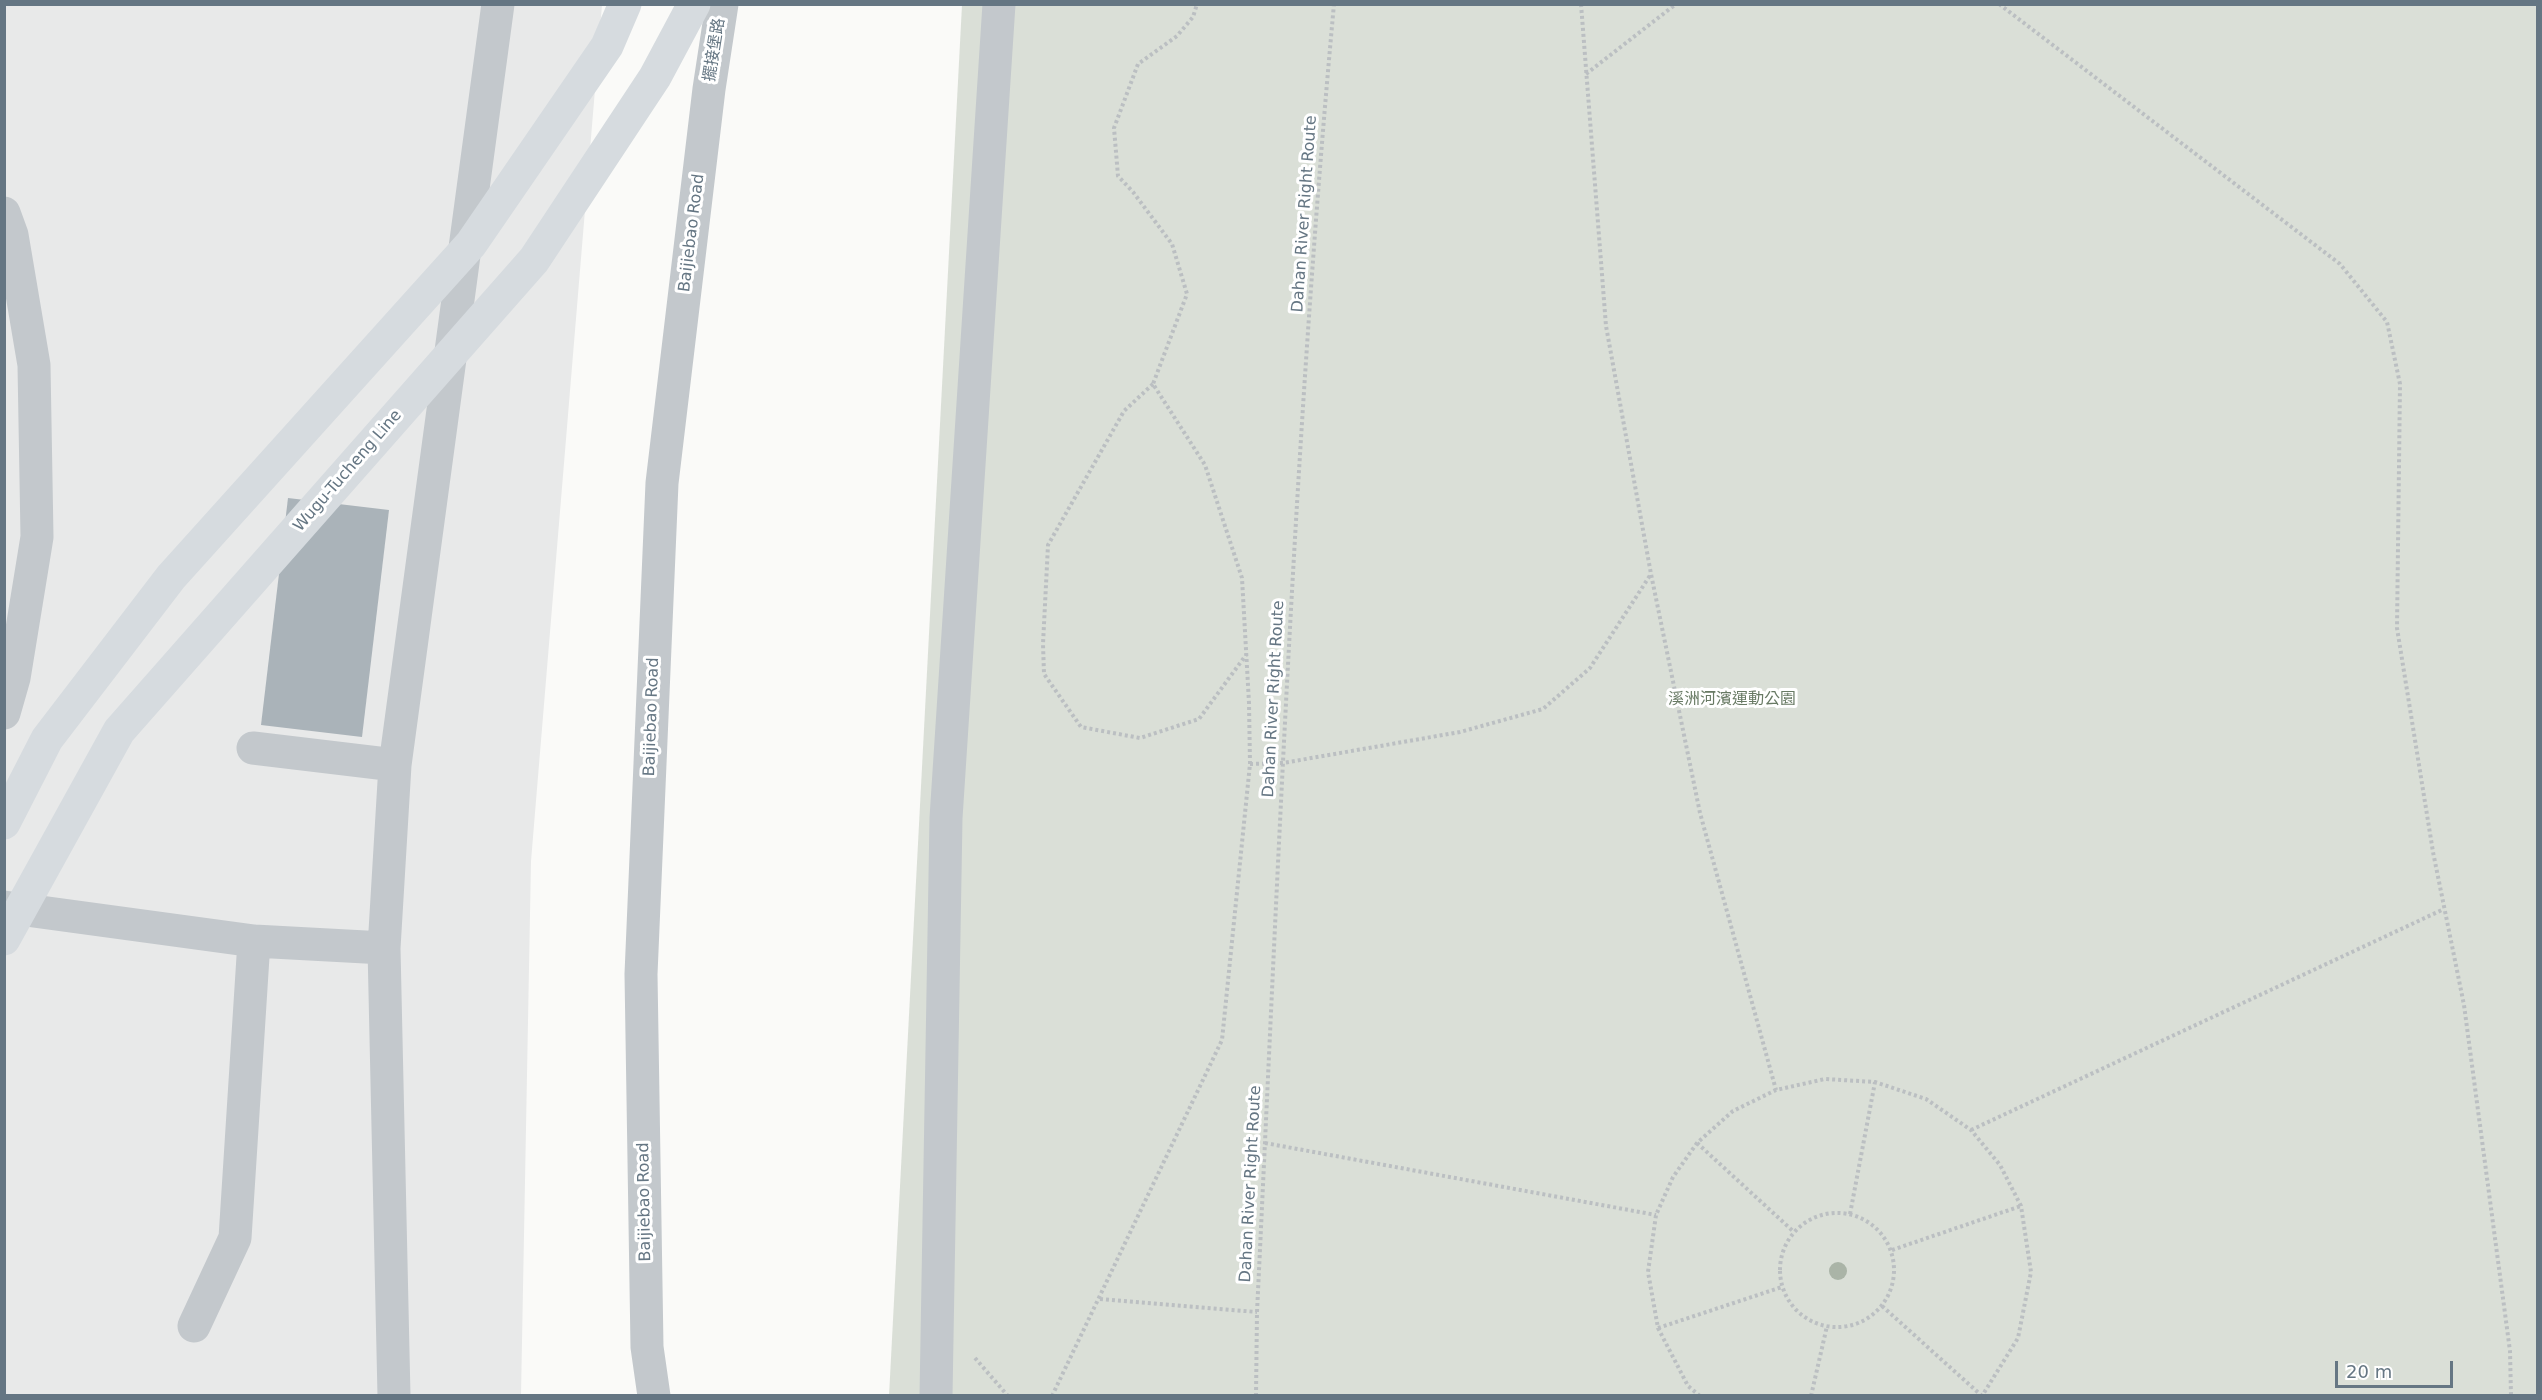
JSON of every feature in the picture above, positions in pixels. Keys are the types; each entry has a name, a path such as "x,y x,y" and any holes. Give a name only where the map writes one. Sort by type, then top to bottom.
{"highway":[{"path":"4,823 47,739 171,577 471,244 607,46 625,4"},
{"name":"Wugu-Tucheng Line","path":"4,939 119,731 534,260 655,77 694,4"}],"street":[{"path":"394,1395 384,948 395,765 498,4"},
{"name":"擺接堡路","path":"708,4 709,89"},
{"name":"擺接堡路","path":"709,89 722,4"},
{"path":"936,1395 946,818 999,4"},
{"name":"Baijiebao Road","path":"654,1395 647,1347 641,974 662,483 709,89"},
{"path":"4,213 12,235 34,365 37,537 14,678 4,713"},
{"path":"253,748 395,765"},
{"path":"4,907 254,941 384,948"},
{"path":"194,1326 235,1238 254,941"},
{"path":"647,1347 669,1395"},
{"name":"Baijiebao Road","path":"632,1395 647,1347"}],"path":[{"path":"1197,4 1193,17 1177,36 1138,64 1114,128 1118,176 1172,244 1187,294 1153,384 1124,411 1048,545 1043,644 1044,674 1081,727 1140,738 1199,719 1246,654"},
{"name":"Dahan River Right Route","path":"1256,1395 1257,1312 1292,576 1320,156 1334,4"},
{"path":"1581,4 1606,326 1651,574 1700,813 1776,1089"},
{"path":"1586,75 1676,4"},
{"path":"1999,4 2340,264 2386,322 2400,384 2397,628 2433,852 2464,1005 2510,1351 2511,1395"},
{"path":"1052,1395 1100,1299 1222,1040 1250,764 1242,578 1204,465 1153,384"},
{"path":"1250,764 1283,763 1461,732 1543,709 1590,668 1651,574"},
{"path":"1971,1130 2444,909"},
{"path":"1700,1395 1689,1386 1658,1328 1648,1272 1656,1215 1672,1177 1697,1143 1733,1111 1776,1089 1825,1079 1875,1082 1926,1099 1971,1130 2000,1165 2021,1206 2031,1272 2018,1338 1982,1395 1882,1306"},
{"path":"1850,1214 1875,1082"},
{"path":"1265,1143 1656,1215"},
{"path":"1697,1143 1794,1232"},
{"path":"1892,1250 2021,1206"},
{"path":"1829,1213 1850,1214 1868,1221 1882,1233 1892,1250 1895,1270 1892,1288 1882,1306 1867,1319 1848,1326 1827,1326 1808,1319 1792,1305 1782,1287 1780,1268 1784,1248 1794,1232 1810,1219 1829,1213"},
{"path":"1658,1328 1782,1287"},
{"path":"1100,1299 1257,1312"},
{"path":"1811,1395 1827,1326"},
{"path":"971,1354 1008,1395"}],"shaded area":[{"path":"5,5 602,5 531,861 521,1395 5,1396"}],"green space":[{"name":"溪洲河濱運動公園","path":"962,5 2537,5 2537,1395 889,1396"}],"building":[{"path":"288,498 389,510 362,737 261,725"}]}
